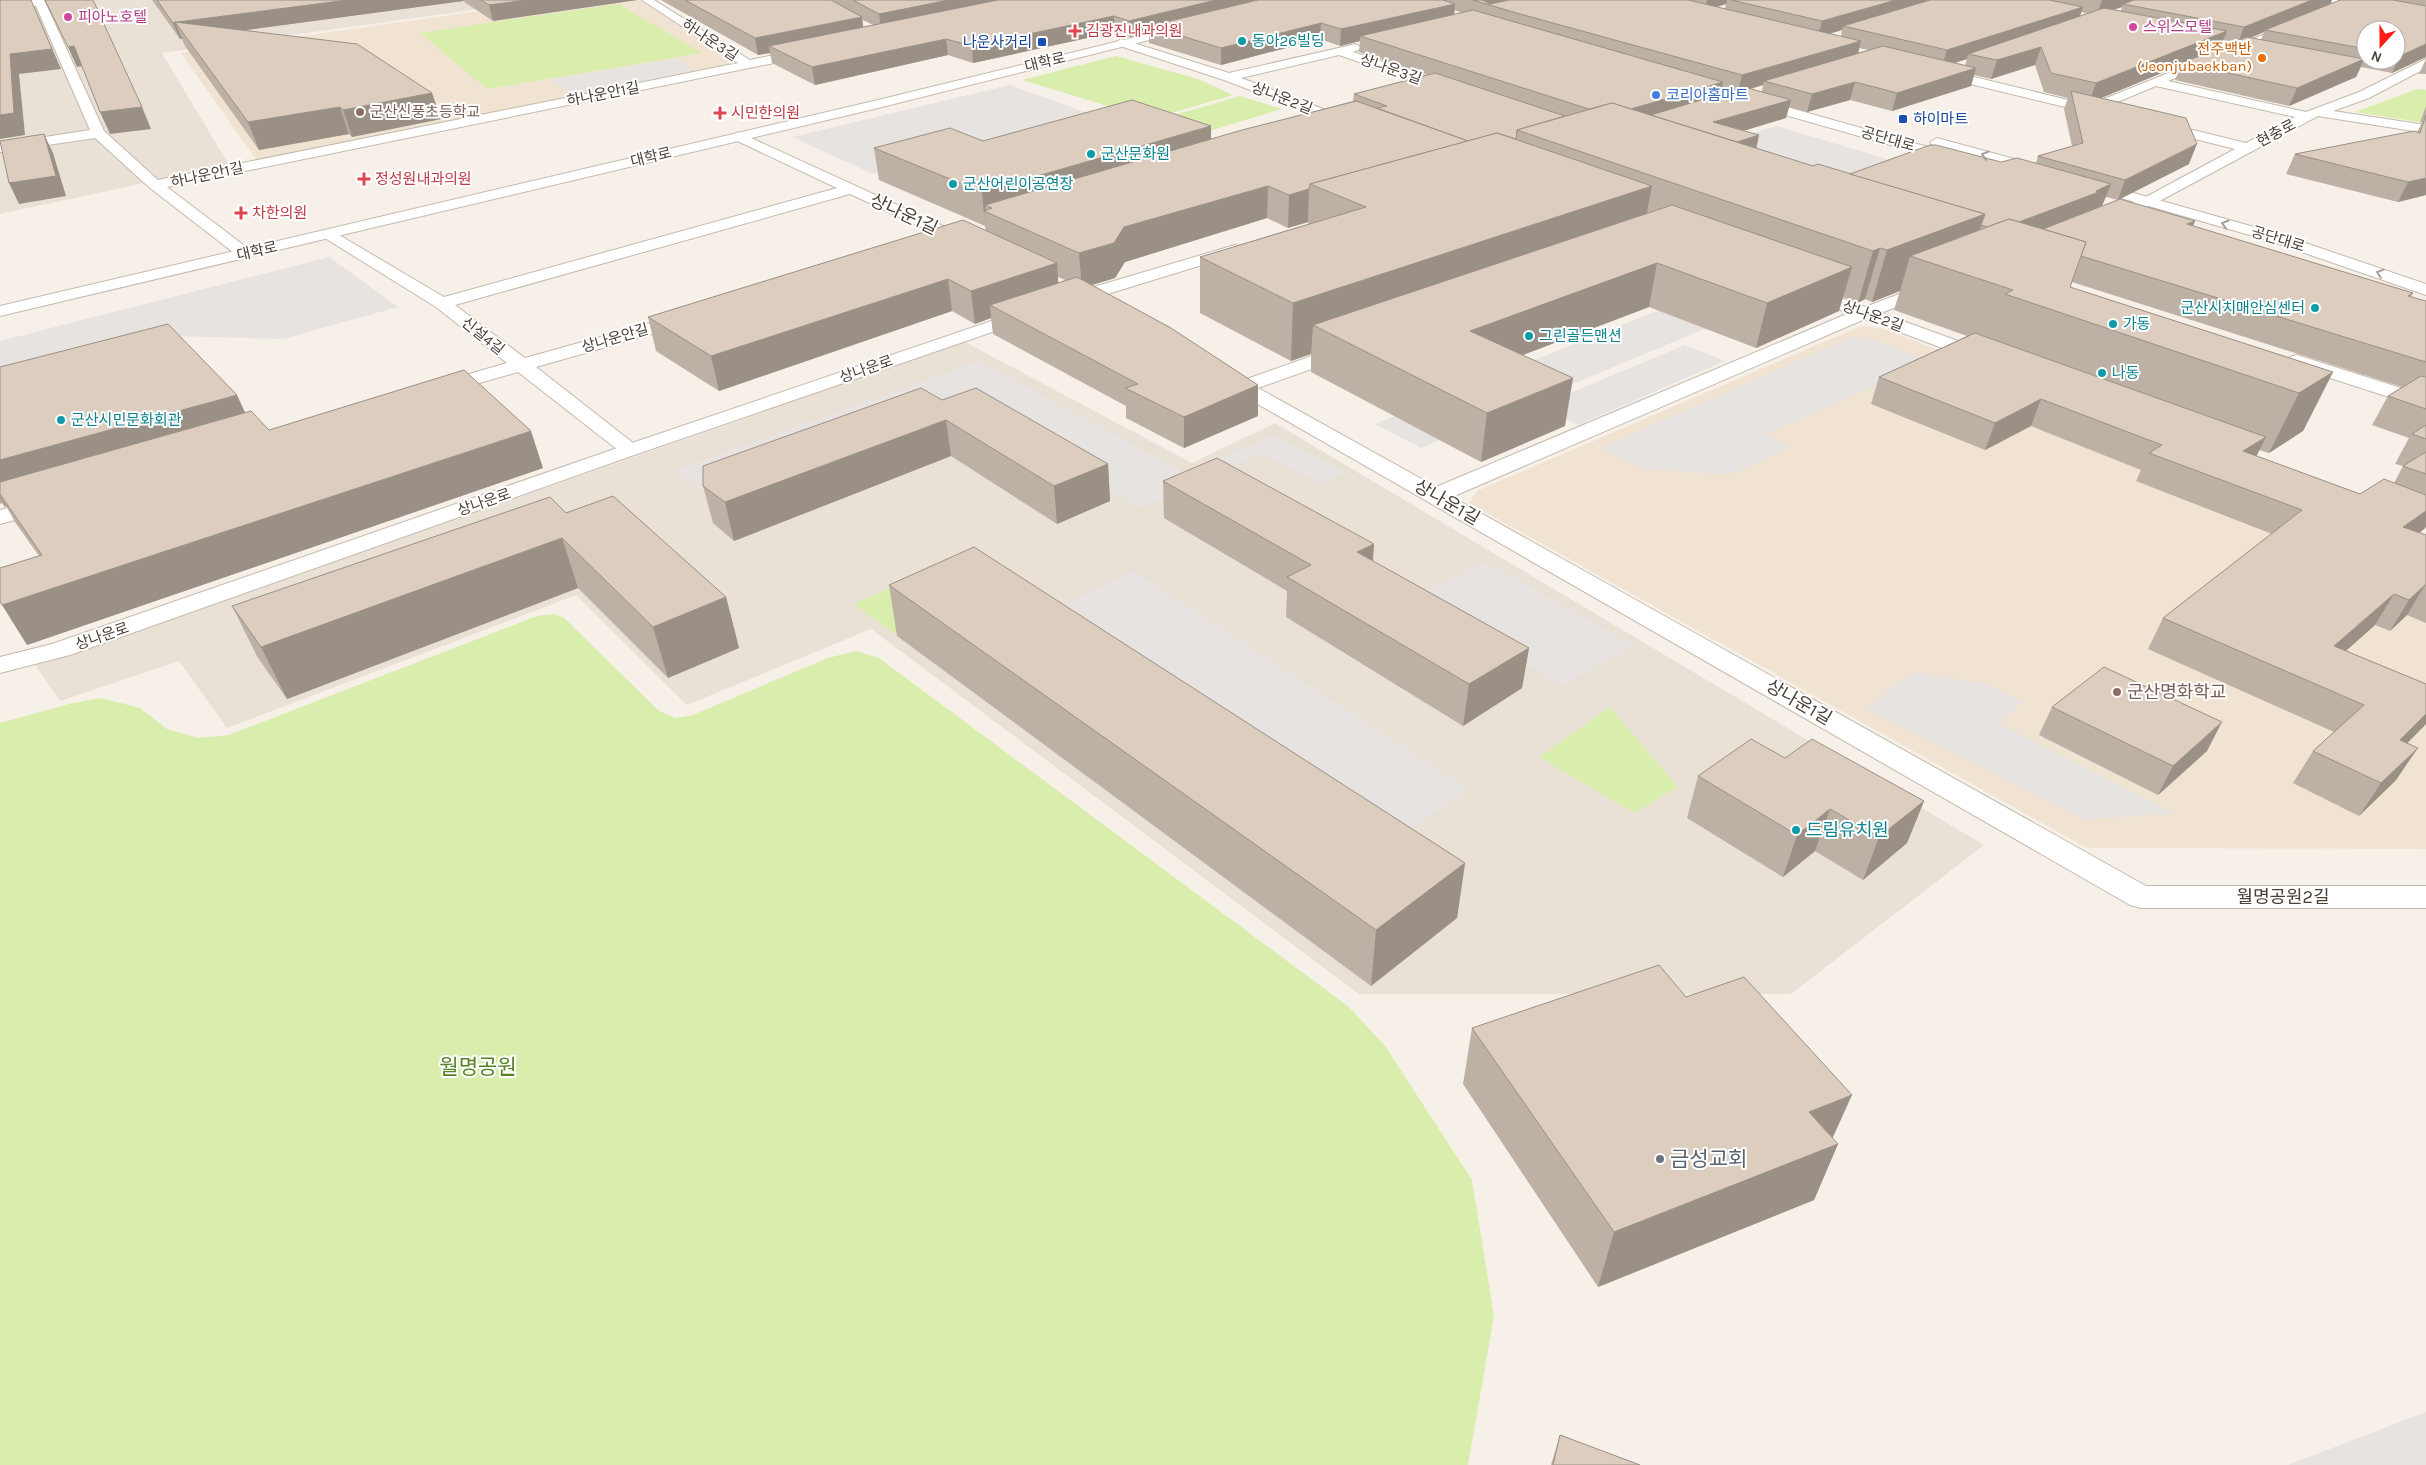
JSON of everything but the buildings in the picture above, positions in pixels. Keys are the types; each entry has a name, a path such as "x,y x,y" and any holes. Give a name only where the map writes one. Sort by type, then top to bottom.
{"street":[{"name":"하나운3길","path":"647,0 748,64"},
{"path":"2325,0 2426,18"},
{"path":"0,6 40,2 98,133 155,185 244,253"},
{"path":"2322,14 2348,4"},
{"path":"2090,109 2305,21"},
{"name":"대학로","path":"0,311 328,235 1196,25"},
{"name":"상나운2길","path":"1121,43 1228,77 1363,129"},
{"path":"2217,44 2255,52"},
{"name":"상나운3길","path":"1340,52 1368,45"},
{"name":"하나운안1길","path":"155,185 824,48"},
{"path":"1228,77 1340,52"},
{"name":"상나운3길","path":"1340,52 1472,96"},
{"name":"현충로","path":"2087,225 2149,201 2312,114 2364,96 2426,63"},
{"path":"1944,73 1962,67"},
{"path":"1926,69 2116,116"},
{"name":"공단대로","path":"1672,74 1753,94 2054,181"},
{"path":"2375,75 2394,79"},
{"path":"2154,82 2312,114 2426,129"},
{"path":"1711,107 1753,94"},
{"path":"1317,131 1345,122"},
{"path":"2141,122 2249,148"},
{"path":"0,148 98,133"},
{"name":"상나운1길","path":"738,136 850,189 976,242 932,248"},
{"name":"공단대로","path":"2408,299 2288,257 2129,208 2078,188 2149,201 2306,248 2426,290"},
{"path":"442,303 850,189"},
{"name":"신설4길","path":"328,235 442,303 520,366 630,450"},
{"path":"1080,296 1249,246"},
{"path":"1437,496 1864,313 1946,281"},
{"name":"상나운2길","path":"1791,285 1995,362"},
{"path":"1080,296 1104,309"},
{"name":"상나운로","path":"0,665 62,650 630,450 1050,299 1080,296"},
{"name":"상나운안길","path":"426,393 702,314"},
{"path":"1242,387 1364,344"},
{"path":"2280,356 2426,403"},
{"name":"상나운1길","path":"1204,365 2140,897"},
{"path":"0,517 66,498"},
{"name":"월명공원2길","path":"2140,897 2426,897"}],"shaded area":[{"path":"0,0 510,0 515,4 162,53 229,165 0,214"},
{"name":"군산신풍초등학교","path":"558,0 639,0 739,63 257,161 181,53"},
{"path":"675,59 696,70 575,95 549,80"},
{"path":"1010,85 1096,116 873,174 792,137"},
{"path":"1776,126 1914,167 1862,185 1724,142"},
{"path":"329,257 398,307 283,339 171,336 0,382 0,341"},
{"path":"1719,286 1766,303 1421,448 1375,424"},
{"name":"군산명화학교","path":"1861,326 1881,328 2426,536 2426,849 2087,848 1469,503 1477,491"},
{"path":"1852,337 1877,341 1932,362 1765,434 1792,447 1729,475 1643,469 1600,448"},
{"path":"965,342 1192,463 1275,423 1984,845 1791,994 1359,994 871,629 687,705 576,595 227,728 179,661 60,701 35,665"},
{"path":"1685,345 1725,361 1578,425 1539,406"},
{"path":"979,361 1186,473 1272,435 1347,472 1322,484 1262,453 1140,508 950,399 702,491 675,470"},
{"path":"1486,562 1634,645 1562,686 1414,597"},
{"path":"1134,571 1470,790 1406,832 1059,607"},
{"path":"1913,672 1983,683 2023,703 1998,723 2175,813 2086,820 1865,709"},
{"path":"2426,1412 2426,1465 2288,1465"}],"green space":[{"path":"618,4 702,53 487,89 420,33"},
{"path":"1116,56 1198,79 1233,95 1151,119 1022,80"},
{"path":"2417,89 2426,90 2426,123 2355,112"},
{"path":"1240,96 1282,109 1199,134 1157,120"},
{"path":"938,567 978,595 895,634 854,604"},
{"name":"월명공원","path":"553,614 563,617 659,711 676,718 693,715 828,658 856,651 879,658 1349,1007 1385,1046 1472,1180 1494,1316 1468,1465 0,1465 0,723 73,703 101,698 140,708 167,729 198,738 229,735 537,616"},
{"path":"1610,707 1678,787 1634,813 1539,757"}],"place":[{"name":"피아노호텔","path":"68,17"},
{"name":"스위스모텔","path":"2133,27"},
{"name":"김광진내과의원","path":"1075,31"},
{"name":"동아26빌딩","path":"1242,41"},
{"name":"나운사거리","path":"1042,42"},
{"name":"전주백반 (Jeonjubaekban)","path":"2262,58"},
{"name":"코리아홈마트","path":"1656,95"},
{"name":"군산신풍초등학교","path":"360,112"},
{"name":"시민한의원","path":"720,113"},
{"name":"하이마트","path":"1903,119"},
{"name":"군산문화원","path":"1091,154"},
{"name":"정성원내과의원","path":"364,179"},
{"name":"군산어린이공연장","path":"953,184"},
{"name":"차한의원","path":"241,213"},
{"name":"군산시치매안심센터","path":"2315,308"},
{"name":"가동","path":"2113,324"},
{"name":"그린골든맨션","path":"1529,336"},
{"name":"나동","path":"2102,373"},
{"name":"군산시민문화회관","path":"61,420"},
{"name":"군산명화학교","path":"2117,692"},
{"name":"드림유치원","path":"1796,830"},
{"name":"금성교회","path":"1660,1159"}]}
